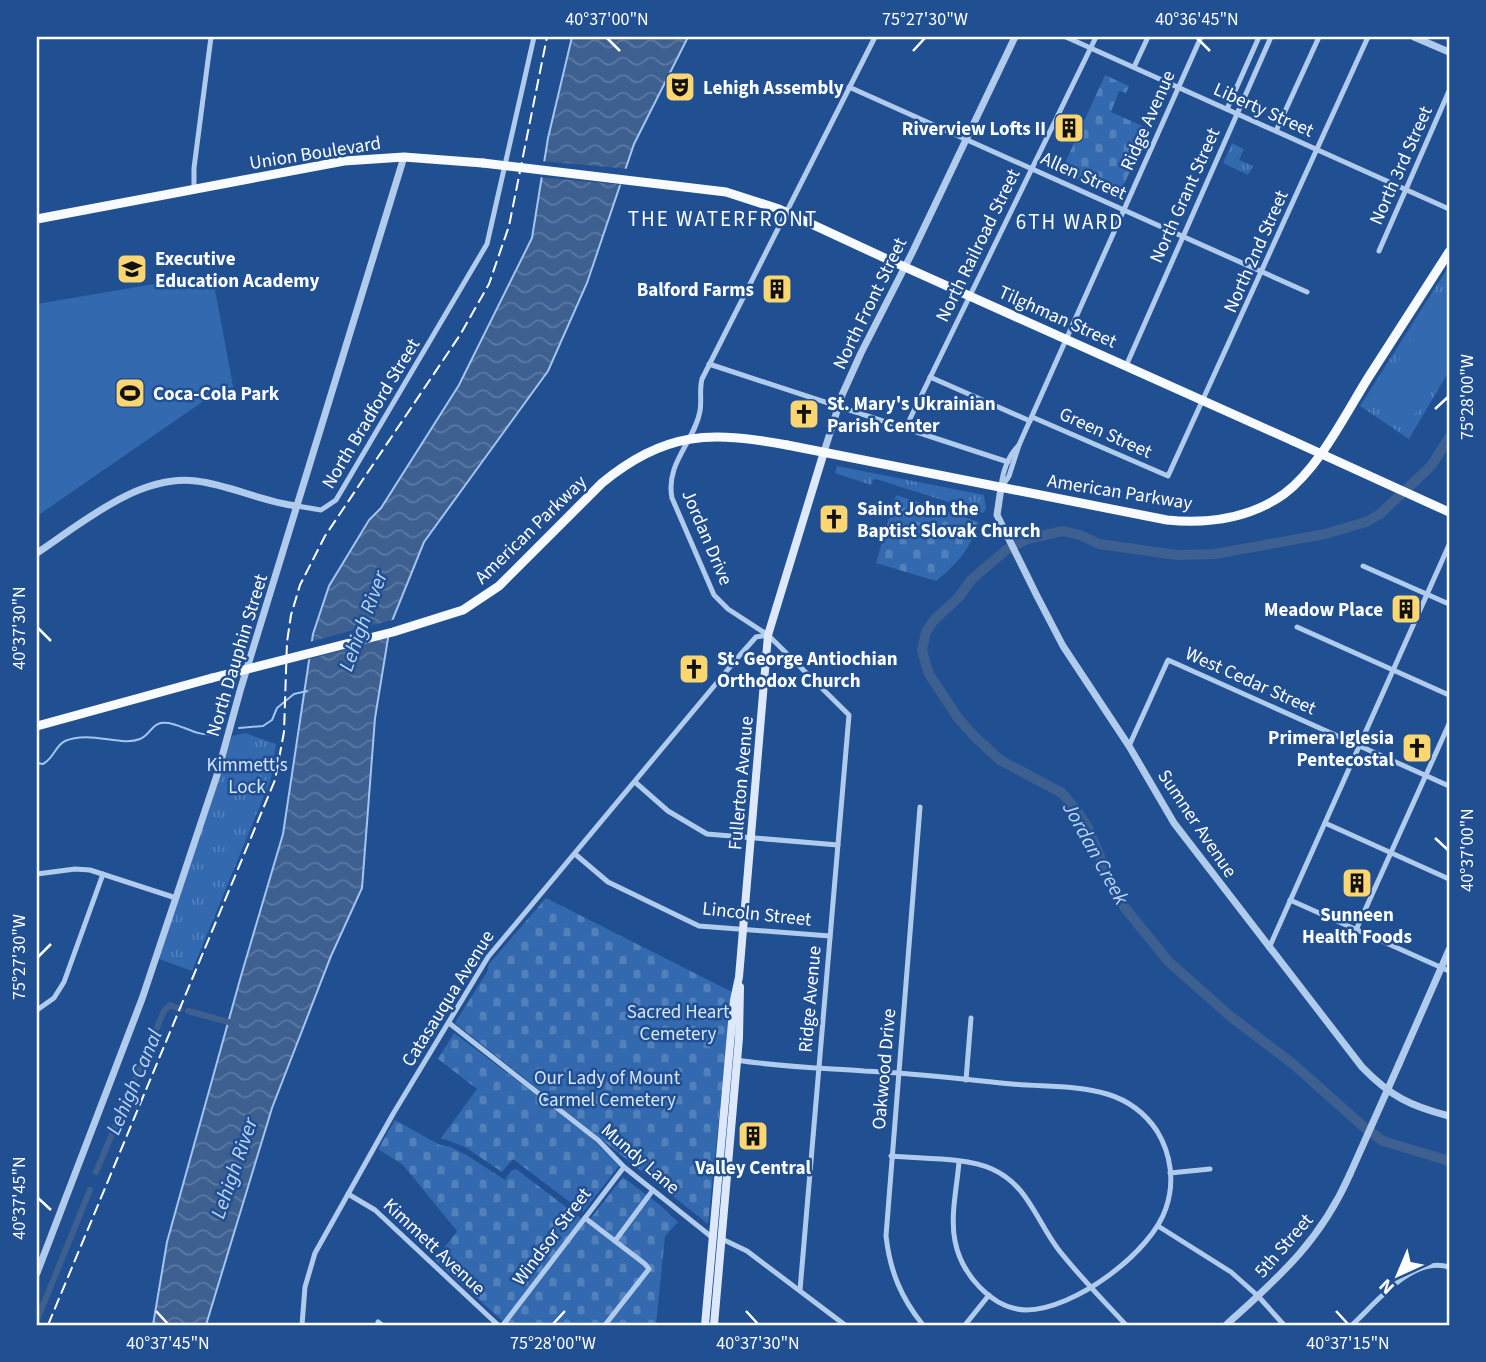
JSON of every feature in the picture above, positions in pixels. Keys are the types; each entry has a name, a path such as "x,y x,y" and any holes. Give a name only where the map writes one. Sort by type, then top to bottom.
{"main road":[{"name":"Union Boulevard","path":"37,219 364,159 404,158 483,163 643,181"},
{"name":"Tilghman Street","path":"643,181 706,188 758,200 1449,512"},
{"name":"American Parkway","path":"37,726 393,632 463,610 499,586 620,469 647,452 673,442 698,437 729,436 787,445 1128,513 1192,522 1237,516 1282,495 1300,480 1449,253"},
{"name":"North Front Street","path":"780,594 824,452"},
{"name":"Fullerton Avenue","path":"714,1325 731,1035 739,977 768,635 780,594"},
{"name":"Fullerton Avenue","path":"705,1325 718,1239 737,1060 741,1000 739,977"}],"street":[{"path":"194,191 194,168 211,37"},
{"name":"North Bradford Street","path":"37,554 125,496 154,483 198,481 282,504 321,510 336,500 487,244 534,37"},
{"name":"Jordan Drive","path":"848,712 768,635 728,609 714,595 672,498 671,481 700,413 699,388 709,364 875,37"},
{"name":"North Front Street","path":"824,452 838,407 861,353 1015,37"},
{"name":"Liberty Street","path":"1066,37 1449,209"},
{"name":"North Railroad Street","path":"905,429 1096,37"},
{"path":"1134,67 1148,37"},
{"name":"Ridge Avenue","path":"1001,488 1009,476 1019,445 1201,37"},
{"path":"1227,110 1259,37"},
{"name":"North Grant Street","path":"1126,366 1271,37"},
{"path":"1276,131 1319,37"},
{"name":"North 2nd Street","path":"1168,476 1263,273 1368,37"},
{"path":"1414,37 1449,52"},
{"name":"Allen Street","path":"849,87 1307,292"},
{"name":"North 3rd Street","path":"1379,251 1449,91"},
{"name":"North Dauphin Street","path":"37,1273 142,999 217,775 404,158"},
{"path":"709,364 1008,461"},
{"name":"Green Street","path":"930,377 1168,476"},
{"name":"Ridge Avenue","path":"1001,488 1002,474 1012,452 1019,445"},
{"name":"Sumner Avenue","path":"1001,488 996,510 1003,529 1063,646 1129,746 1184,838 1350,1053 1382,1087 1409,1104 1449,1116"},
{"path":"1268,949 1449,545"},
{"path":"1363,566 1449,604"},
{"path":"1297,627 1449,695"},
{"name":"Catasauqua Avenue","path":"302,1325 305,1287 311,1262 348,1194 500,940 756,637 768,635"},
{"name":"West Cedar Street","path":"1129,746 1168,660 1449,786"},
{"name":"Ridge Avenue","path":"800,1290 848,712"},
{"path":"1356,930 1449,724"},
{"path":"635,782 668,810 708,834 838,845"},
{"name":"Oakwood Drive","path":"920,807 886,1220 890,1262 903,1296 923,1325"},
{"path":"1325,823 1449,879"},
{"name":"Lincoln Street","path":"575,854 608,882 699,926 830,936"},
{"path":"37,874 75,869 103,874 176,898"},
{"path":"37,1010 54,998 64,982 103,874"},
{"path":"1290,900 1445,970"},
{"name":"5th Street","path":"1226,1325 1293,1264 1333,1209 1445,970 1449,950"},
{"path":"966,1080 971,1018"},
{"name":"Mundy Lane","path":"449,1023 598,1140 653,1190 718,1239 747,1251 845,1325"},
{"path":"737,1060 819,1070 898,1073 1094,1091 1117,1097 1142,1114 1155,1129 1166,1151 1170,1195 1157,1226 1134,1253 1091,1287 1059,1303 1032,1309 1007,1306 989,1295 966,1270 955,1244 953,1225 959,1162"},
{"path":"891,1156 959,1162 991,1168 1015,1184 1027,1197 1057,1248 1125,1325"},
{"name":"Windsor Street","path":"503,1325 625,1167"},
{"path":"1170,1172 1210,1169"},
{"path":"615,1241 653,1190"},
{"name":"Kimmett Avenue","path":"348,1194 375,1210 498,1325"},
{"path":"585,1217 649,1269 606,1325"},
{"path":"1157,1226 1231,1272 1258,1296 1284,1325"},
{"path":"1352,1325 1417,1268 1427,1265 1449,1267"},
{"path":"965,1325 989,1295"}],"green space":[{"path":"1105,75 1129,86 1126,93 1119,91 1111,112 1149,129 1118,198 1061,172"},
{"path":"1232,143 1244,149 1239,160 1253,166 1248,175 1223,163"},
{"path":"1449,266 1449,371 1409,439 1360,406"},
{"name":"Coca-Cola Park","path":"212,274 234,391 211,396 37,516 37,304"},
{"path":"1430,311 1449,324 1449,361 1413,417 1377,393"},
{"path":"837,466 984,495 986,509 983,513 876,479 871,485 835,473"},
{"path":"896,495 979,522 962,555 936,581 876,563"},
{"name":"Kimmett's Lock","path":"245,733 276,744 271,779 192,971 159,959 232,736"},
{"name":"Sacred Heart Cemetery","path":"546,898 732,992 708,1224 455,1023 487,972 489,964"},
{"path":"454,1033 583,1130 619,1166 583,1212 513,1159 502,1172 465,1147 441,1138 477,1089 438,1059"},
{"path":"395,1120 440,1145 451,1147 468,1156 505,1180 511,1171 516,1169 587,1223 623,1177 661,1206 678,1222 665,1236 656,1325 507,1325 435,1260 457,1231 403,1165 378,1149"}],"water":[{"name":"Lehigh River","path":"572,37 688,37 634,144 587,283 548,371 424,542 390,626 375,718 362,888 331,956 272,1108 206,1325 153,1325 167,1242 283,834 313,634 329,586 369,520 381,508 459,385 532,238 548,138"}],"pier":[{"path":"541,161 629,169 624,185 538,177"},
{"path":"396,619 391,637 306,660 309,642"}],"waterway":[{"name":"Jordan Creek","path":"1449,438 1431,466 1380,514 1366,522 1325,534 1215,554 1177,555 1099,544 1063,531 1027,539 1006,550 971,580 959,597 934,620 926,632 922,650 929,674 958,718 973,735 1000,760 1062,793 1077,811 1088,828 1125,908 1169,962 1230,1016 1293,1064 1383,1141 1449,1161"},
{"path":"239,728 263,726 272,720 277,708 294,694 307,691"},
{"path":"37,763 43,764 47,761 65,741 85,737 132,741 143,737 161,723 213,734"},
{"name":"Lehigh Canal","path":"96,1172 164,1011 170,1005 180,1009"},
{"name":"Lehigh Canal","path":"188,1011 236,1024"},
{"name":"Lehigh Canal","path":"37,1320 90,1190"}],"railway":[{"path":"48,1325 275,780 284,732 287,642 291,615 300,585 325,536 460,335 489,284 509,226 547,37"}],"place":[{"name":"Lehigh Assembly","path":"680,87"},
{"name":"Riverview Lofts II","path":"1069,128"},
{"name":"Executive Education Academy","path":"132,269"},
{"name":"Balford Farms","path":"777,289"},
{"name":"Coca-Cola Park","path":"130,393"},
{"name":"St. Mary's Ukrainian Parish Center","path":"804,414"},
{"name":"Saint John the Baptist Slovak Church","path":"834,519"},
{"name":"Meadow Place","path":"1406,609"},
{"name":"St. George Antiochian Orthodox Church","path":"694,669"},
{"name":"Primera Iglesia Pentecostal","path":"1417,748"},
{"name":"Sunneen Health Foods","path":"1357,883"},
{"name":"Valley Central","path":"753,1136"}],"district":[{"name":"THE WATERFRONT","path":"723,219"},
{"name":"6TH WARD","path":"1070,222"}],"park label":[{"name":"Our Lady of Mount Carmel Cemetery","path":"607,1088"}]}
